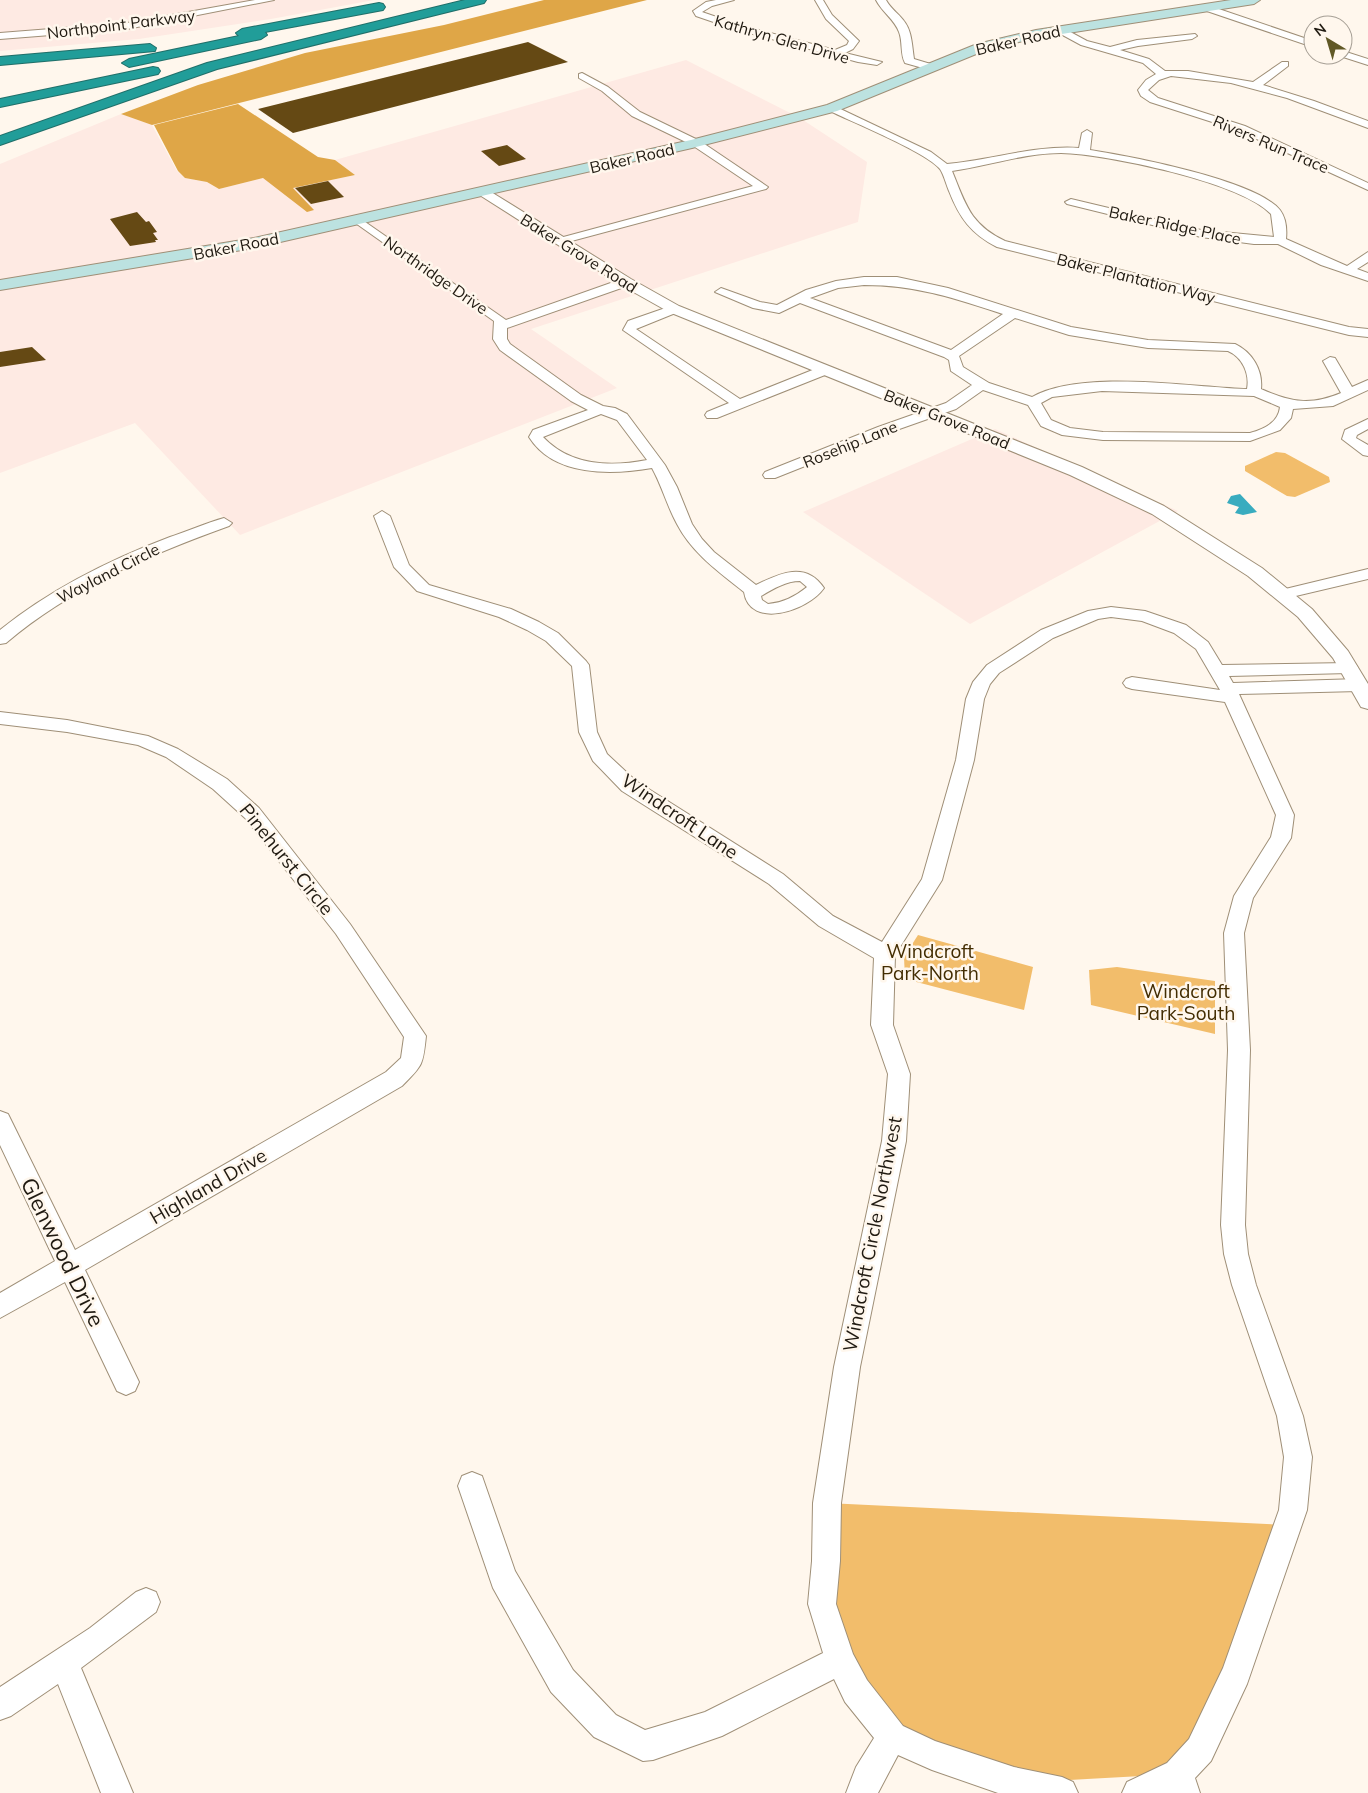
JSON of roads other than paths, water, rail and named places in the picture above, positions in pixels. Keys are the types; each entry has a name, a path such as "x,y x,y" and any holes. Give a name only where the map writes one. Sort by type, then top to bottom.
{"highway":[{"path":"0,103 480,0"},
{"path":"0,141 204,68 480,0"},
{"path":"0,62 156,47 396,6 18,86"}],"main road":[{"name":"Baker Road","path":"0,285 173,258 254,243 483,192 696,143 832,108 888,87 930,67 982,47 1060,30 1254,0"}],"street":[{"name":"Northpoint Parkway","path":"0,36 127,26 270,0"},
{"name":"Kathryn Glen Drive","path":"730,0 709,4 697,10 699,14 722,24 803,43 856,60 877,62"},
{"path":"819,0 821,8 854,41 850,48 836,53"},
{"path":"881,0 886,10 900,23 905,32 910,61 930,67"},
{"path":"1204,8 1303,41"},
{"path":"1060,30 1084,43 1146,61 1163,74 1195,75 1256,86 1307,100 1368,125"},
{"path":"1111,50 1137,43 1192,36"},
{"path":"1353,57 1368,62"},
{"path":"1256,86 1285,64"},
{"name":"Rivers Run Trace","path":"1163,74 1148,83 1144,90 1145,94 1154,100 1241,128 1368,187"},
{"path":"560,241 762,187 696,143 636,114 605,89 582,76"},
{"path":"832,108 927,154 945,168 984,164 1031,152 1084,152 1178,172 1256,198 1275,211 1279,224 1280,241 1325,262 1350,269 1368,277"},
{"path":"1347,117 1361,112"},
{"path":"1084,152 1088,133"},
{"name":"Baker Plantation Way","path":"945,168 971,228 986,238 1001,244 1340,328 1368,333"},
{"name":"Baker Grove Road","path":"483,192 626,282 674,309 1076,471 1129,495 1193,532 1289,599 1323,632 1358,685"},
{"name":"Baker Ridge Place","path":"1071,202 1247,241 1280,241"},
{"name":"Northridge Drive","path":"358,220 500,319 501,326 626,282"},
{"path":"1350,269 1368,256"},
{"path":"721,292 772,309 779,309 817,291 849,282 897,281 939,290 1069,331 1123,341 1235,349 1242,353 1250,366 1255,386 1254,391"},
{"path":"799,298 952,355 955,359 956,368 978,382 1033,402 1046,423 1067,432 1103,436 1188,435 1238,438 1264,434 1276,426 1284,416 1287,405"},
{"path":"674,309 633,324 629,330 739,404"},
{"path":"952,355 1013,313"},
{"path":"501,326 500,339 505,347 576,398 600,410 610,411 622,417 656,463 670,487 684,524 696,542 708,555 752,590 752,594"},
{"path":"1330,361 1343,386 1350,394"},
{"path":"712,415 825,370"},
{"name":"Rosehip Lane","path":"770,475 929,412 951,406 978,382"},
{"path":"1033,402 1036,398 1049,394 1118,387 1244,393 1254,391 1287,405 1328,403 1368,384"},
{"path":"600,410 538,434 536,437 562,459 577,465 612,469 656,463"},
{"path":"1368,423 1350,433 1349,439 1368,452"},
{"name":"Windcroft Lane","path":"382,516 402,567 423,588 505,614 533,626 552,637 580,665 588,732 599,757 629,786 776,879 826,921 884,954"},
{"name":"Wayland Circle","path":"0,639 43,606 94,576 173,540 224,523"},
{"path":"1289,599 1368,581"},
{"path":"884,954 932,880 965,760 975,699 982,682 993,669 1047,634 1085,617 1111,612 1145,616 1180,629 1202,646 1226,686 1277,793 1285,815 1281,838 1244,896 1234,933 1239,1050 1233,1225 1236,1254 1244,1285 1290,1416 1298,1457 1293,1510 1236,1673 1200,1750 1181,1783 1138,1793"},
{"path":"1132,683 1226,686 1358,685"},
{"name":"Pinehurst Circle","path":"0,718 67,726 142,740 172,752 220,784 252,813 344,929 415,1036 412,1062"},
{"name":"Windcroft Circle Northwest","path":"884,954 882,1026 899,1074 894,1141 846,1367 842,1413 827,1503 826,1561 822,1604 840,1660 856,1691 892,1737 1015,1788 1062,1793"},
{"name":"Highland Drive","path":"0,1306 394,1079 412,1062"},
{"name":"Glenwood Drive","path":"0,1121 126,1382"},
{"path":"472,1486 503,1578 562,1681 605,1726 643,1746 653,1745 711,1726 840,1660"},
{"path":"0,1705 64,1662 146,1602"},
{"path":"64,1662 117,1793"},
{"path":"862,1793 866,1778 892,1737"}],"water":[{"path":"1240,494 1257,512 1243,515 1235,513 1239,507 1227,503 1231,496"}],"park label":[{"name":"Windcroft Park-North","path":"930,962"},
{"name":"Windcroft Park-South","path":"1186,1002"}]}
